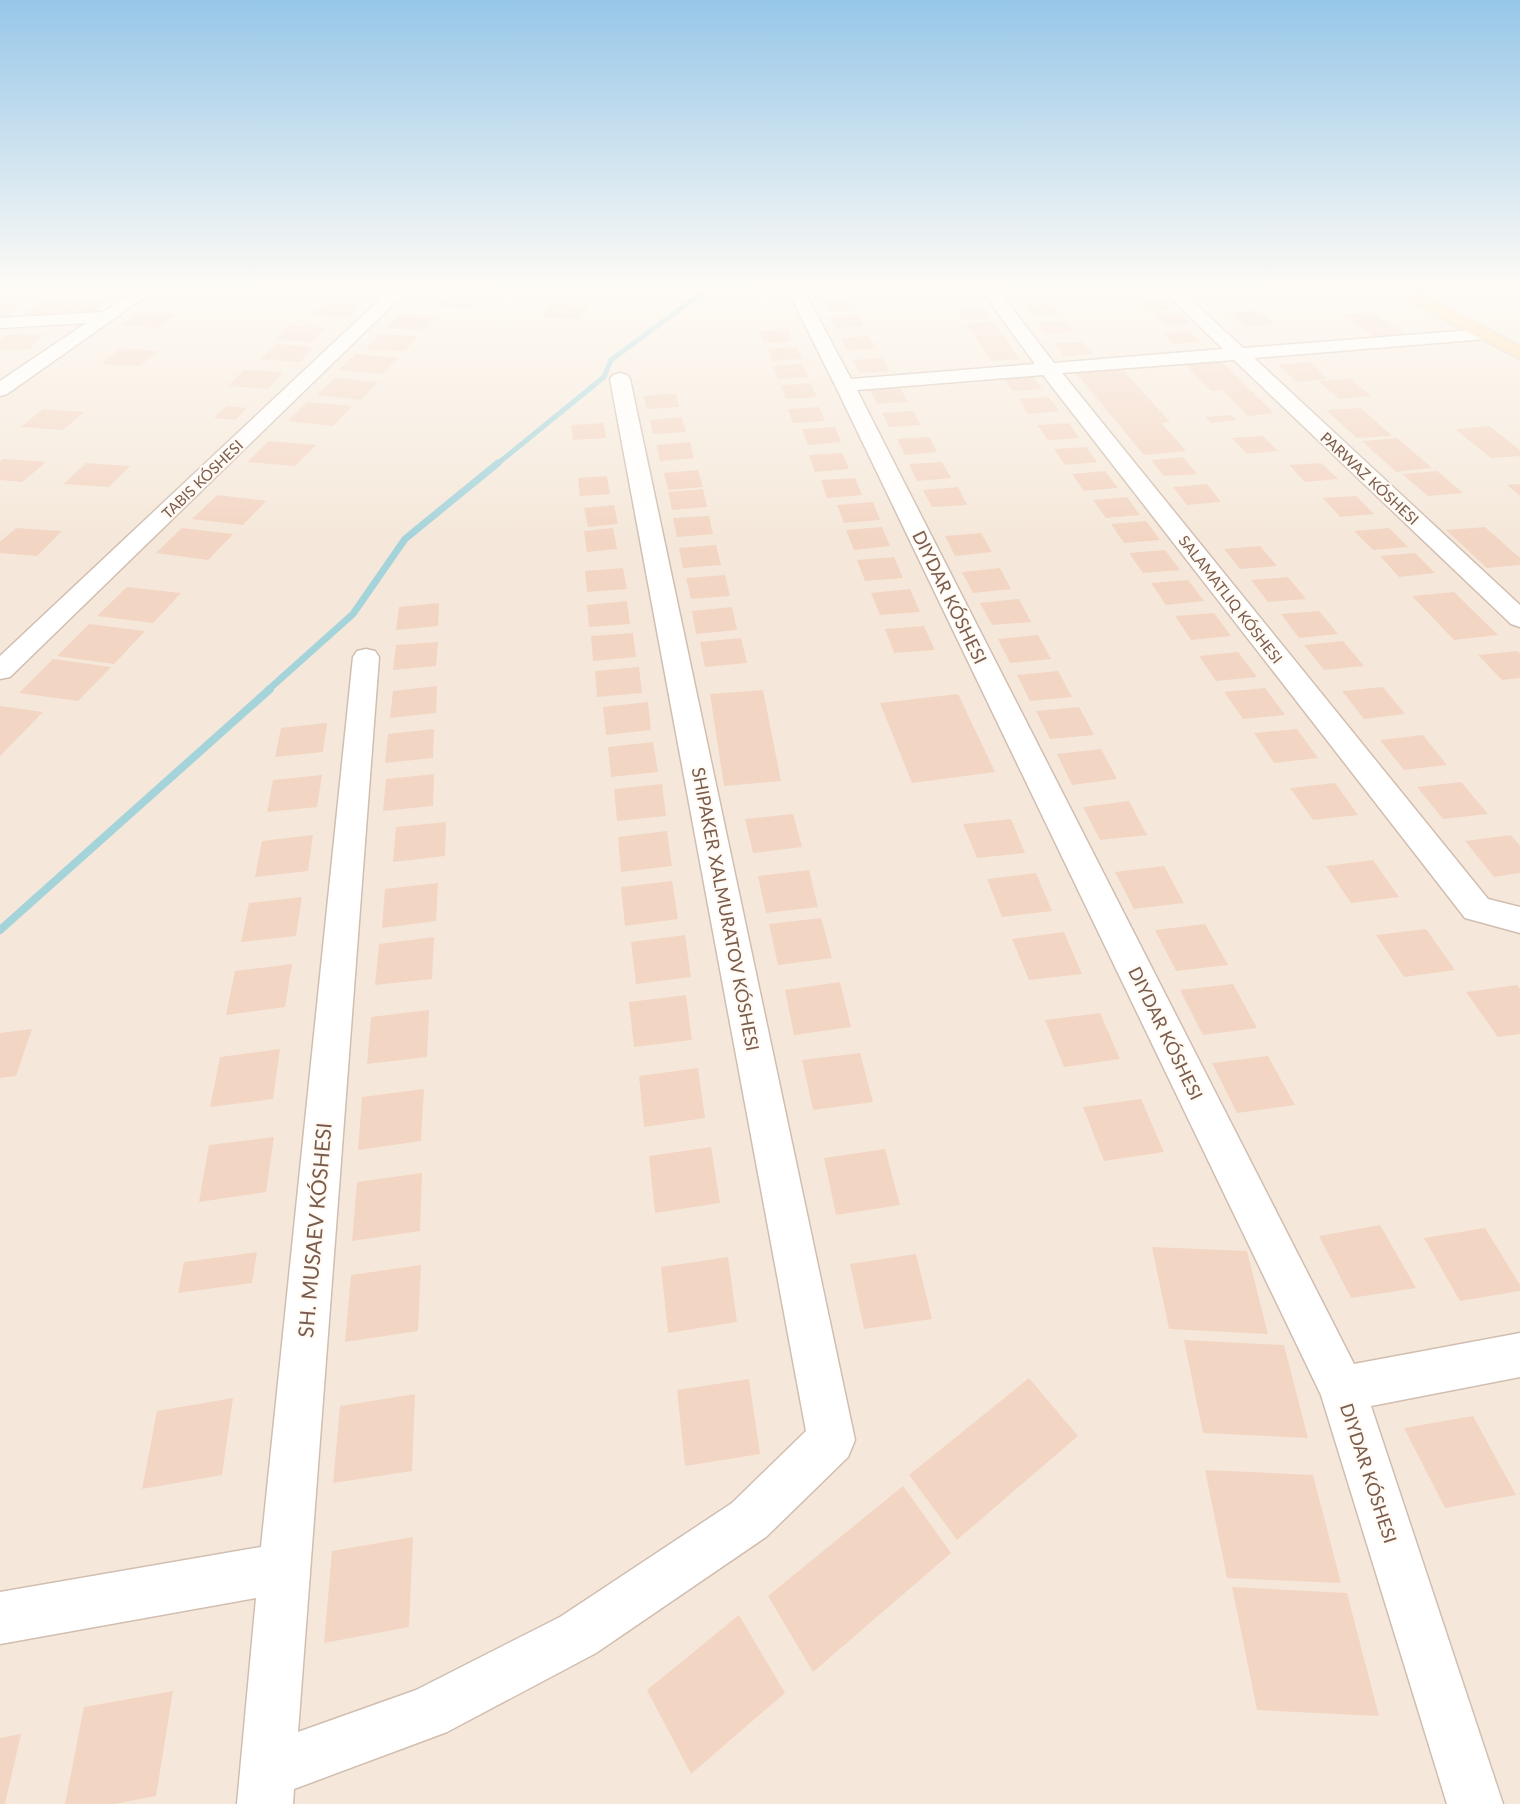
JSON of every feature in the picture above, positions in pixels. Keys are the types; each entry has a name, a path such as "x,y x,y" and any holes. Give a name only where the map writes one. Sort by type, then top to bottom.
{"street":[{"path":"0,390 28,371"},
{"path":"0,671 315,371"},
{"name":"DIYDAR KÓSHESI","path":"838,371 1342,1389 1475,1804"},
{"path":"845,385 1009,371"},
{"path":"1050,371 1477,909 1520,920"},
{"name":"PARWAZ KÓSHESI","path":"1256,371 1520,620"},
{"path":"266,1788 428,1713 578,1635 748,1520 831,1440 620,379"},
{"name":"SH. MUSAEV KÓSHESI","path":"266,1788 366,657"},
{"path":"1342,1389 1520,1355"},
{"path":"0,1618 284,1568"}],"shaded area":[{"path":"0,371 1520,371 1520,1804 0,1804"}],"building":[{"path":"243,371 283,372 268,389 228,386"},
{"path":"352,371 385,371 382,374"},
{"path":"775,371 805,371 808,377 778,379"},
{"path":"859,371 886,371 860,373"},
{"path":"1124,371 1170,422 1161,423 1186,451 1144,455 1076,373"},
{"path":"1192,371 1231,371 1274,413 1248,416 1222,390 1211,391"},
{"path":"1285,371 1319,371 1328,379 1297,382"},
{"path":"1032,375 1042,389 1012,391 1003,377"},
{"path":"335,378 378,382 361,400 317,395"},
{"path":"1350,379 1371,396 1339,399 1318,381"},
{"path":"811,383 817,397 786,399 781,385"},
{"path":"901,388 908,402 877,404 870,390"},
{"path":"676,393 679,407 647,409 644,396"},
{"path":"1049,397 1059,411 1028,414 1019,399"},
{"path":"307,402 352,406 333,426 288,421"},
{"path":"227,406 247,408 235,420 214,418"},
{"path":"819,407 825,421 793,423 788,409"},
{"path":"1361,408 1392,436 1357,438 1326,410"},
{"path":"43,409 84,412 63,430 21,427"},
{"path":"913,411 921,425 889,427 882,413"},
{"path":"1231,415 1237,420 1211,423 1205,417"},
{"path":"682,417 686,432 653,434 650,420"},
{"path":"604,423 606,438 573,440 571,425"},
{"path":"1069,423 1079,438 1048,440 1037,425"},
{"path":"1489,426 1520,450 1520,456 1491,458 1455,429"},
{"path":"835,427 841,442 808,445 802,429"},
{"path":"1263,436 1278,451 1247,454 1232,438"},
{"path":"929,437 937,452 905,455 897,439"},
{"path":"1397,438 1432,468 1396,472 1362,441"},
{"path":"269,441 316,445 295,466 247,462"},
{"path":"690,442 694,458 660,461 657,445"},
{"path":"1086,447 1097,462 1065,465 1054,449"},
{"path":"842,453 849,469 815,472 809,455"},
{"path":"1183,457 1197,474 1164,476 1151,460"},
{"path":"3,459 46,462 22,482 0,480 0,461"},
{"path":"942,462 951,478 917,481 909,464"},
{"path":"86,463 130,466 109,487 64,484"},
{"path":"1321,463 1338,479 1305,482 1289,465"},
{"path":"698,470 703,487 668,490 664,473"},
{"path":"1105,471 1118,488 1084,491 1072,474"},
{"path":"1437,471 1463,493 1428,496 1402,474"},
{"path":"607,476 610,494 580,496 578,478"},
{"path":"855,478 862,495 827,498 821,480"},
{"path":"1207,484 1221,502 1187,505 1173,487"},
{"path":"1520,484 1520,496 1507,485"},
{"path":"958,487 967,505 932,507 923,490"},
{"path":"703,489 707,507 672,510 668,492"},
{"path":"217,495 266,501 243,525 192,519"},
{"path":"1356,496 1374,514 1340,517 1323,498"},
{"path":"1127,497 1140,515 1106,518 1093,500"},
{"path":"873,502 880,520 844,523 837,505"},
{"path":"614,505 618,524 588,527 584,508"},
{"path":"709,516 713,534 677,537 673,518"},
{"path":"1146,521 1160,540 1124,543 1111,524"},
{"path":"882,527 890,546 854,550 846,530"},
{"path":"1485,527 1520,558 1520,565 1487,568 1446,530"},
{"path":"16,528 62,531 37,556 0,553 0,542"},
{"path":"182,528 233,534 208,560 156,553"},
{"path":"613,528 617,549 587,552 584,531"},
{"path":"1389,528 1408,547 1373,550 1354,531"},
{"path":"981,533 992,552 955,556 945,536"},
{"path":"716,545 721,565 683,568 679,548"},
{"path":"1260,546 1277,566 1240,569 1224,549"},
{"path":"1165,550 1180,570 1143,573 1129,553"},
{"path":"1415,553 1435,573 1399,577 1380,556"},
{"path":"894,557 903,578 865,581 857,560"},
{"path":"623,568 627,589 587,592 585,571"},
{"path":"1000,568 1011,589 973,593 962,572"},
{"path":"725,575 730,596 691,599 686,578"},
{"path":"1288,577 1306,599 1268,602 1251,580"},
{"path":"1188,580 1204,601 1166,605 1151,583"},
{"path":"127,587 181,593 153,623 97,616"},
{"path":"910,589 920,612 880,615 871,593"},
{"path":"1454,592 1498,635 1454,640 1412,596"},
{"path":"1019,599 1031,622 992,625 980,603"},
{"path":"627,601 630,624 589,627 587,605"},
{"path":"439,603 438,626 396,630 399,607"},
{"path":"732,607 737,630 696,634 692,611"},
{"path":"1319,611 1338,634 1299,638 1281,614"},
{"path":"1214,613 1231,636 1191,640 1175,616"},
{"path":"89,624 145,631 114,664 57,656"},
{"path":"924,626 935,650 894,653 885,629"},
{"path":"633,633 636,657 593,661 591,636"},
{"path":"1038,635 1051,659 1010,663 998,639"},
{"path":"741,638 747,663 705,667 700,642"},
{"path":"1343,641 1364,666 1324,670 1304,645"},
{"path":"438,642 436,666 393,670 396,645"},
{"path":"1517,651 1520,654 1520,678 1502,680 1478,655"},
{"path":"1238,652 1257,677 1216,681 1199,656"},
{"path":"53,659 111,667 78,701 19,693"},
{"path":"639,667 642,693 597,697 595,671"},
{"path":"1058,671 1072,697 1030,701 1017,675"},
{"path":"437,686 436,713 390,718 393,691"},
{"path":"1383,687 1405,714 1364,719 1342,691"},
{"path":"1265,688 1285,715 1243,719 1224,692"},
{"path":"763,690 781,781 724,786 710,694"},
{"path":"958,694 995,772 912,783 880,703"},
{"path":"648,702 651,730 606,735 603,707"},
{"path":"0,706 43,712 0,756"},
{"path":"1079,707 1094,735 1050,739 1036,711"},
{"path":"327,723 323,752 275,757 281,728"},
{"path":"434,729 433,758 385,763 388,734"},
{"path":"1297,729 1318,758 1274,763 1254,733"},
{"path":"1423,735 1447,765 1404,770 1380,740"},
{"path":"653,742 658,772 611,777 608,747"},
{"path":"1101,749 1117,779 1072,785 1057,754"},
{"path":"434,774 433,806 383,811 386,779"},
{"path":"322,775 317,807 267,812 273,780"},
{"path":"1461,782 1488,814 1443,819 1417,787"},
{"path":"1335,783 1358,815 1313,820 1290,788"},
{"path":"662,784 666,816 617,821 614,789"},
{"path":"1129,801 1147,835 1100,840 1083,807"},
{"path":"793,814 802,847 753,853 745,819"},
{"path":"1011,819 1025,853 977,858 963,824"},
{"path":"446,822 445,856 393,862 396,827"},
{"path":"667,831 672,866 621,872 618,837"},
{"path":"313,835 308,871 255,877 262,841"},
{"path":"1511,835 1520,846 1520,873 1494,877 1465,841"},
{"path":"1373,860 1399,897 1351,903 1326,866"},
{"path":"1164,866 1184,903 1134,909 1115,872"},
{"path":"809,870 818,907 766,913 758,876"},
{"path":"1036,873 1052,911 1002,917 987,879"},
{"path":"672,881 678,919 625,926 621,887"},
{"path":"438,883 436,921 382,928 385,889"},
{"path":"302,897 296,936 241,942 249,903"},
{"path":"821,918 832,958 778,965 769,924"},
{"path":"1205,924 1228,965 1176,971 1155,930"},
{"path":"1426,929 1455,970 1404,977 1376,935"},
{"path":"1064,932 1082,974 1029,980 1012,939"},
{"path":"685,935 691,977 636,984 631,942"},
{"path":"434,937 432,979 375,985 379,944"},
{"path":"292,964 285,1007 226,1015 235,971"},
{"path":"840,982 851,1027 794,1035 785,990"},
{"path":"1233,984 1257,1028 1203,1035 1180,990"},
{"path":"1517,985 1520,989 1520,1034 1498,1037 1466,992"},
{"path":"686,995 692,1040 634,1047 629,1002"},
{"path":"429,1010 427,1057 367,1064 371,1017"},
{"path":"1100,1013 1120,1059 1064,1067 1045,1020"},
{"path":"32,1029 16,1076 0,1078 0,1033"},
{"path":"280,1049 273,1099 210,1107 220,1057"},
{"path":"860,1053 873,1102 813,1110 802,1060"},
{"path":"1268,1056 1295,1105 1237,1113 1212,1063"},
{"path":"698,1068 705,1118 644,1127 639,1076"},
{"path":"424,1089 421,1141 358,1150 362,1097"},
{"path":"1141,1099 1164,1152 1104,1161 1083,1107"},
{"path":"274,1137 266,1192 199,1202 209,1145"},
{"path":"711,1147 720,1203 655,1213 649,1156"},
{"path":"885,1149 900,1205 836,1215 824,1158"},
{"path":"422,1173 420,1231 352,1241 357,1182"},
{"path":"1380,1225 1416,1288 1351,1298 1319,1236"},
{"path":"1485,1228 1520,1285 1520,1291 1460,1301 1424,1238"},
{"path":"1152,1247 1247,1251 1268,1334 1169,1329"},
{"path":"257,1252 252,1283 178,1293 184,1262"},
{"path":"916,1254 932,1319 864,1329 850,1264"},
{"path":"728,1257 737,1322 668,1333 661,1267"},
{"path":"421,1265 418,1331 345,1342 351,1275"},
{"path":"1184,1340 1284,1345 1308,1438 1203,1433"},
{"path":"1029,1378 1078,1436 957,1540 909,1475"},
{"path":"749,1379 760,1454 685,1466 677,1390"},
{"path":"415,1394 412,1471 333,1483 340,1406"},
{"path":"233,1398 222,1475 142,1489 157,1411"},
{"path":"1473,1416 1516,1495 1445,1508 1404,1428"},
{"path":"1205,1470 1313,1475 1341,1583 1227,1578"},
{"path":"903,1486 951,1553 813,1672 768,1596"},
{"path":"413,1537 409,1627 324,1643 332,1551"},
{"path":"1232,1587 1347,1593 1379,1716 1257,1710"},
{"path":"739,1615 785,1693 691,1774 647,1690"},
{"path":"173,1691 156,1796 114,1804 65,1804 84,1707"},
{"path":"21,1734 5,1804 0,1804 0,1738"}],"waterway":[{"path":"496,465 604,377 606,371"},
{"path":"268,690 353,614 405,539 498,463"},
{"path":"0,930 270,689"}]}
